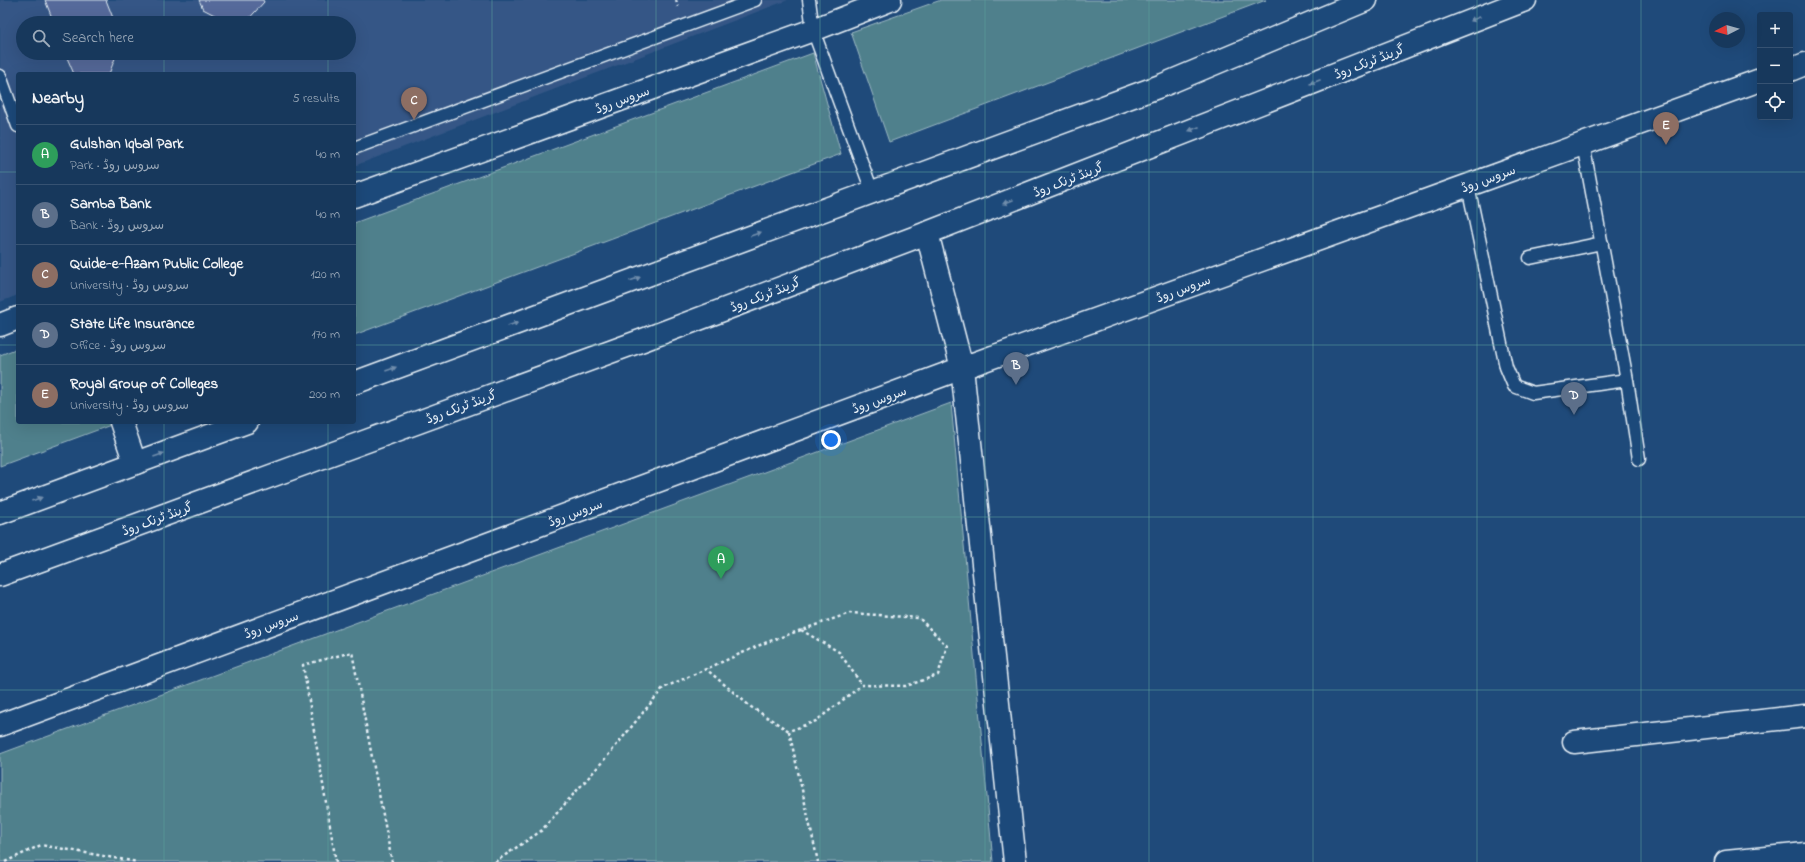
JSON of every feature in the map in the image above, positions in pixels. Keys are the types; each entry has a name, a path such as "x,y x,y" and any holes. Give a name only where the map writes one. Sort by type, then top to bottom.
{"main road":[{"name":"سروس روڈ","path":"356,195 812,30 890,0"},
{"path":"356,382 1162,85 1366,0"},
{"name":"گرینڈ ٹرنک روڈ","path":"0,575 644,340 927,233 1525,0"},
{"path":"1793,69 1805,64"},
{"name":"سروس روڈ","path":"0,725 962,368 1757,81"},
{"path":"927,233 962,368 1015,862"},
{"path":"0,325 16,319"},
{"path":"122,424 135,463"},
{"path":"0,513 242,424"},
{"path":"1574,742 1805,716"},
{"path":"1726,862 1805,854"}],"lane":[{"path":"356,147 755,0"},
{"path":"809,0 812,30 872,191"},
{"path":"0,76 16,120"},
{"path":"1584,144 1627,380 1639,459"},
{"path":"1468,186 1506,367 1514,386 1533,393 1627,380"},
{"path":"1530,258 1602,243"}],"path":[{"path":"495,862 541,831 611,752 663,688 766,642 850,613 919,618 947,646 938,675 906,686 862,685 816,721 789,731"},
{"path":"801,630 839,652 862,685"},
{"path":"336,862 303,665 352,652 392,862"},
{"path":"706,669 751,707 789,731 818,862"},
{"path":"5,862 41,845 137,862"}],"shaded area":[{"path":"0,0 788,0 356,165 356,72 16,72 16,296 0,302"}],"green space":[{"path":"941,0 1266,0 889,142 851,32"},
{"path":"813,53 841,154 356,334 356,222"},
{"path":"16,349 16,424 114,424 0,466 0,355"},
{"path":"951,403 993,862 0,862 0,754"}],"building":[{"path":"45,0 106,0 112,16 51,16"},
{"path":"199,0 263,0 264,2 251,16 216,16 203,9"},
{"path":"68,60 114,60 110,72 73,72"}],"place":[{"name":"Quide-e-Azam Public College","path":"414,120"},
{"name":"Royal Group of Colleges","path":"1666,145"},
{"name":"Samba Bank","path":"1016,385"},
{"name":"State Life Insurance","path":"1574,415"},
{"name":"Gulshan Iqbal Park","path":"721,579"}]}
